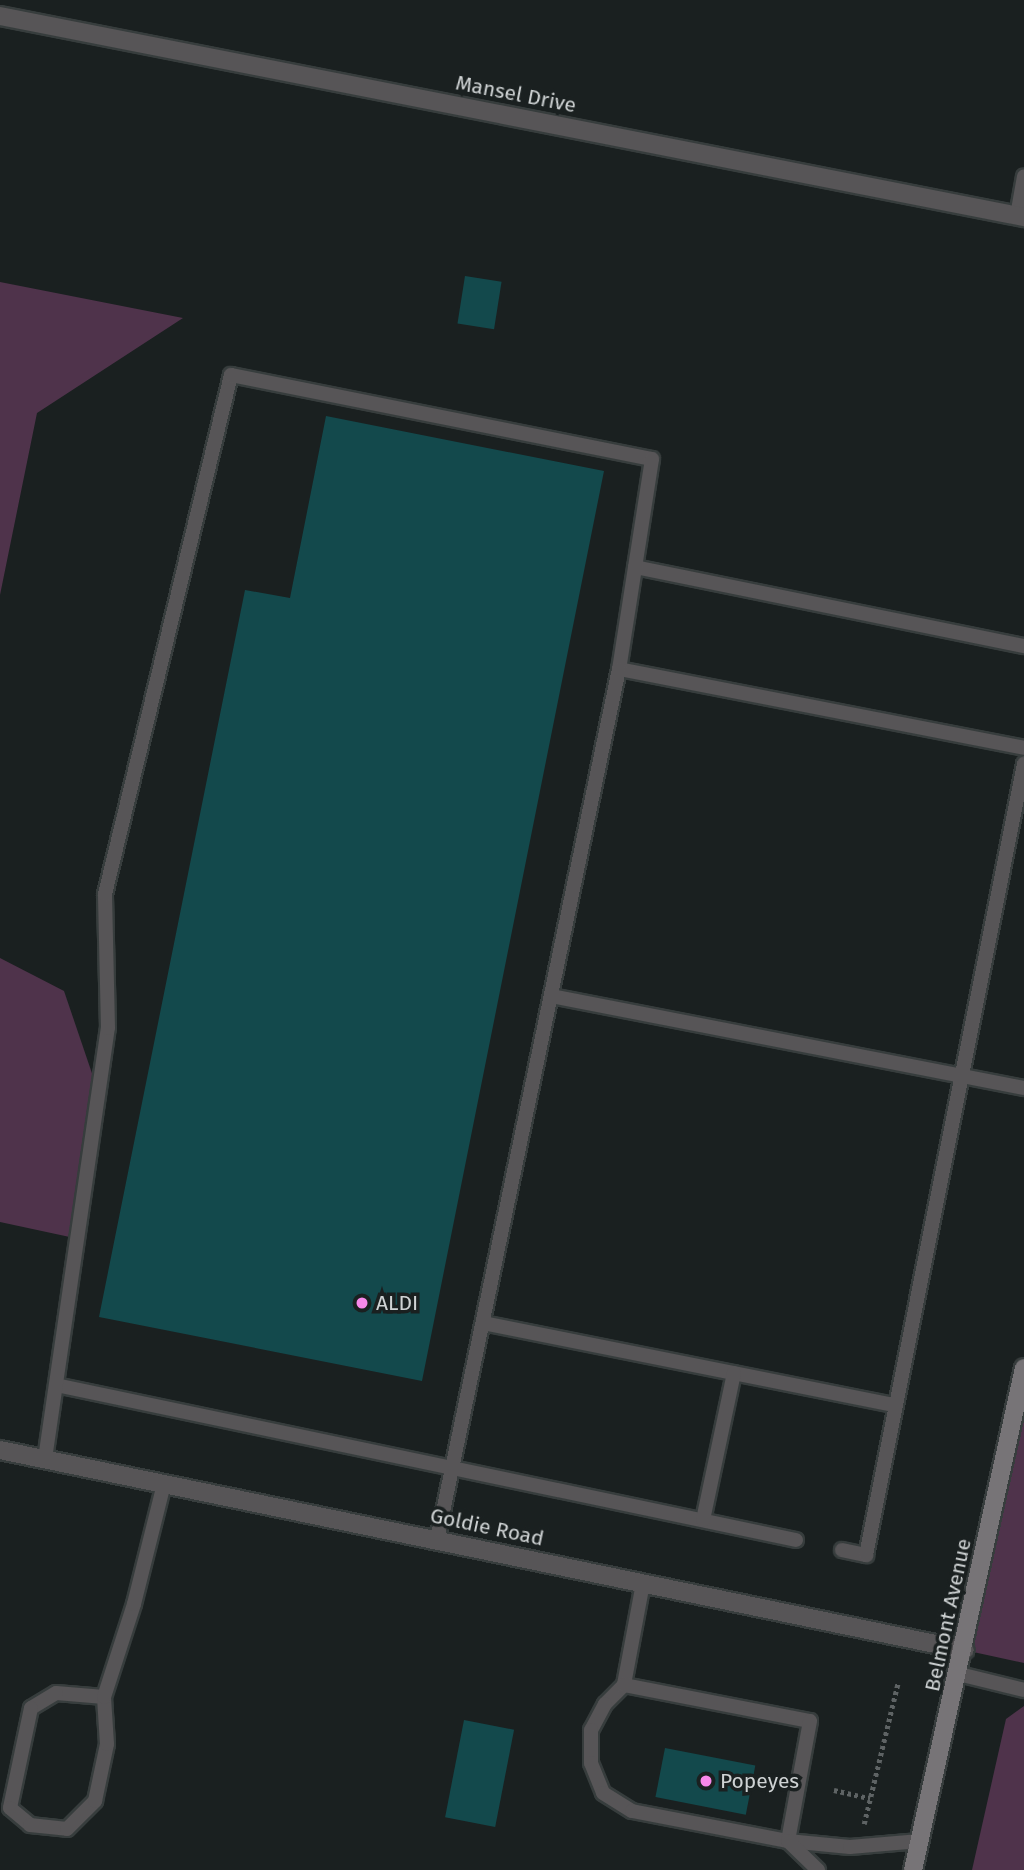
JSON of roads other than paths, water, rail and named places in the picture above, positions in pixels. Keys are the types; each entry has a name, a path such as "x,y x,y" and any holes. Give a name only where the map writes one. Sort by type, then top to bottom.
{"main road":[{"name":"Belmont Avenue","path":"912,1870 964,1650 1024,1368"}],"street":[{"name":"Mansel Drive","path":"0,16 1021,217"},
{"name":"Goldie Road","path":"0,1450 964,1650"}],"lane":[{"path":"1021,217 1024,177"},
{"path":"45,1459 108,1028 105,894 230,375 652,459 619,669 438,1540"},
{"path":"635,567 1024,646"},
{"path":"619,669 1024,748"},
{"path":"842,1550 866,1555 1024,764"},
{"path":"551,996 1024,1088"},
{"path":"483,1324 895,1405"},
{"path":"703,1520 733,1373"},
{"path":"56,1385 453,1465 796,1540"},
{"path":"104,1697 57,1693 31,1708 10,1808 30,1825 66,1829 95,1801 107,1744 104,1697 134,1604 164,1484"},
{"path":"643,1583 624,1685 605,1704 591,1730 591,1763 603,1793 632,1811 788,1841 859,1846 920,1841"},
{"path":"958,1674 1024,1690"},
{"path":"624,1685 810,1721 788,1841"},
{"path":"788,1841 818,1870"}],"place":[{"name":"ALDI","path":"362,1303"},
{"name":"Popeyes","path":"706,1781"}]}
